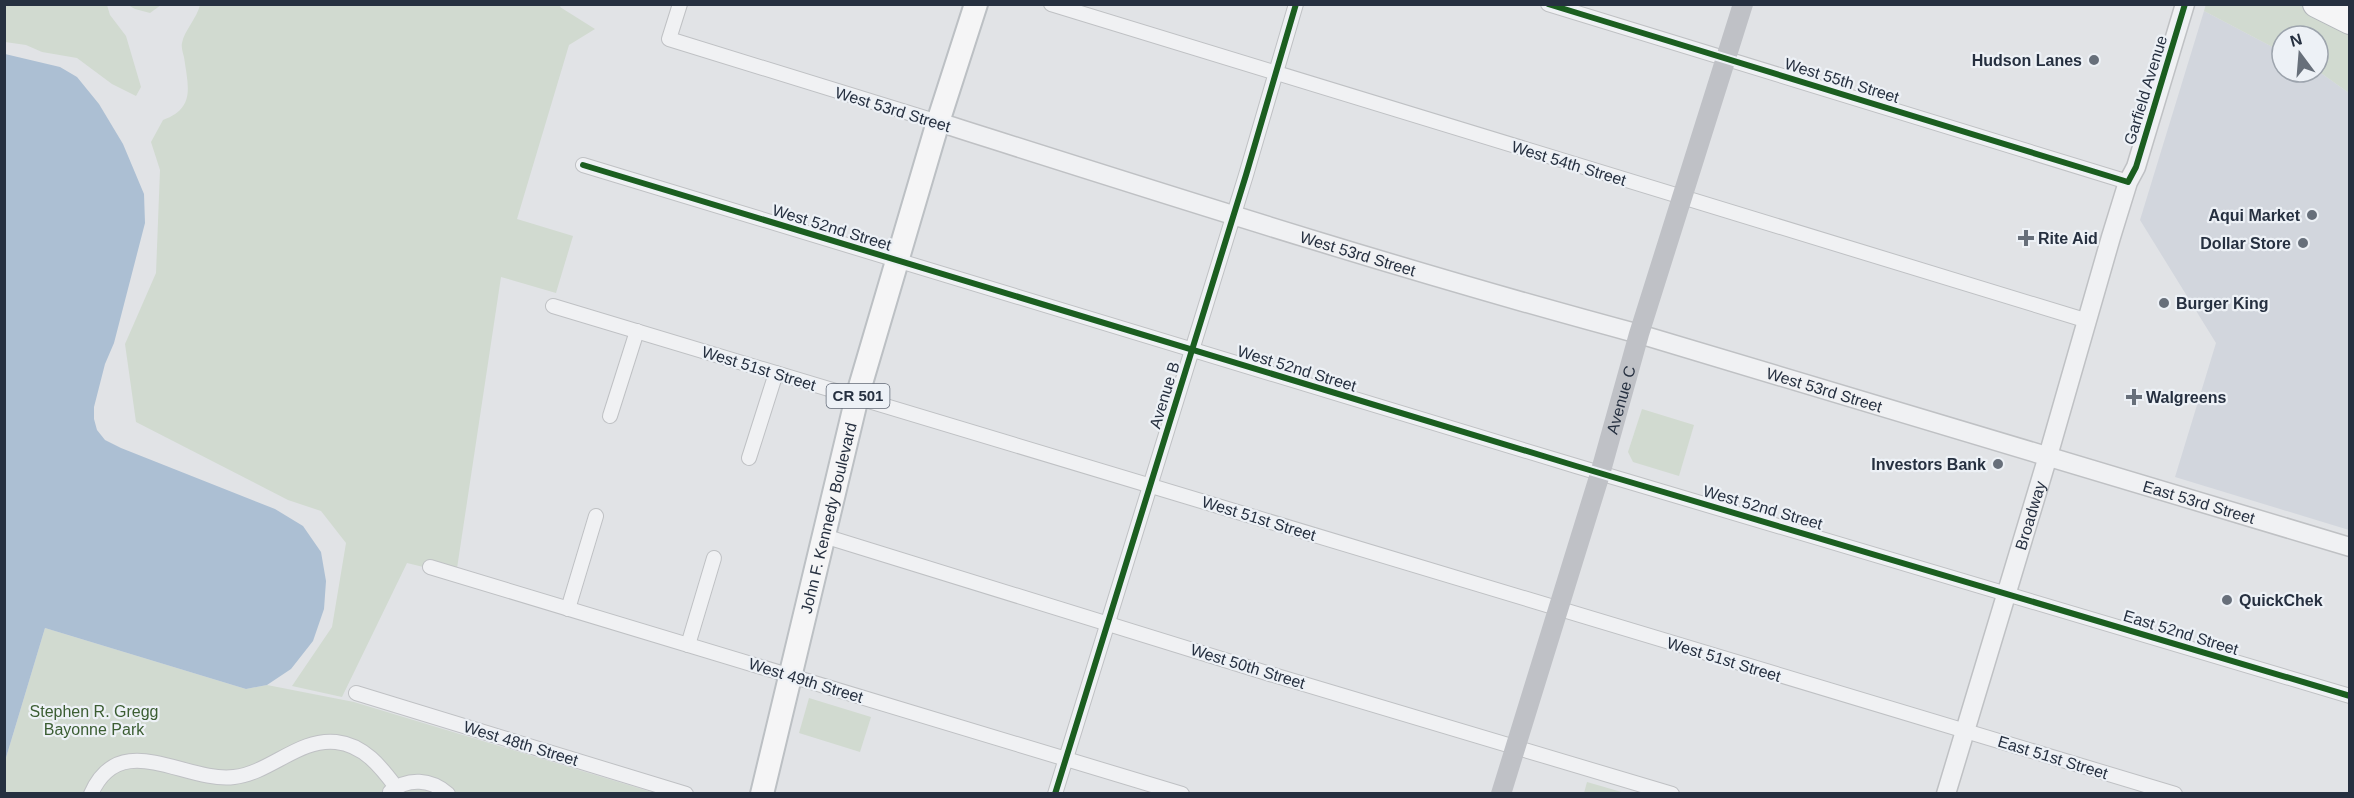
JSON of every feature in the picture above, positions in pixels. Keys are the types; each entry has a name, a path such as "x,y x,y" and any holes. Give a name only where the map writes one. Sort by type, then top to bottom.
{"highway":[{"path":"2316,4 2349,21"}],"main road":[{"name":"John F. Kennedy Boulevard","path":"762,794 857,397 938,122 976,4"},
{"name":"Avenue C","path":"1502,794 1600,474 1640,333 1743,4"}],"street":[{"name":"West 53rd Street","path":"680,4 669,39 1233,216 1538,306 1640,333 2048,456"},
{"name":"West 54th Street","path":"1051,4 2088,321"},
{"name":"Avenue B","path":"1055,794 1296,4"},
{"name":"West 55th Street","path":"1548,4 2128,182"},
{"name":"Garfield Avenue","path":"2112,237 2128,182 2136,167 2185,4"},
{"name":"West 52nd Street","path":"583,165 1600,474 2006,593"},
{"name":"Broadway","path":"1946,794 2112,237"},
{"name":"West 51st Street","path":"553,306 1965,730"},
{"path":"610,416 637,331"},
{"path":"749,458 776,373"},
{"name":"East 53rd Street","path":"2048,456 2349,547"},
{"path":"568,609 596,516"},
{"name":"West 50th Street","path":"824,536 1107,624 1672,794"},
{"path":"688,645 714,558"},
{"name":"West 49th Street","path":"430,567 1182,794"},
{"name":"East 52nd Street","path":"2006,593 2349,696"},
{"name":"West 48th Street","path":"356,693 686,794"},
{"name":"East 51st Street","path":"1965,730 2175,794"},
{"path":"91,794 102,775 123,761 148,761 217,777 234,777 251,774 305,747 335,741 350,745 365,753 380,766 393,790 415,781 440,786 448,794"}],"shaded area":[{"path":"2204,11 2270,46 2270,84 2330,84 2330,80 2349,93 2349,530 2175,477 2216,343 2140,220"}],"green space":[{"path":"5,4 107,5 110,15 126,36 141,87 136,96 112,84 77,58 5,42"},
{"path":"2206,4 2349,5 2349,93 2330,80 2330,24 2270,24 2270,46 2204,11"},
{"path":"128,5 161,5 150,13"},
{"path":"200,5 561,5 560,7 595,29 569,45 517,219 573,236 556,293 501,277 456,575 407,563 342,697 292,686 332,627 346,543 321,511 288,500 136,422 125,344 156,273 160,170 151,142 163,120 174,115 185,102 188,87 183,38"},
{"path":"1642,409 1694,425 1679,476 1633,462 1628,452"},
{"name":"Stephen R. Gregg Bayonne Park","path":"45,628 246,689 267,685 354,702 655,793 5,794 5,761"},
{"path":"809,698 871,717 860,752 799,733"},
{"path":"1587,782 1625,793 1584,793"}],"water":[{"path":"5,54 60,67 77,77 99,104 123,144 144,194 145,223 114,343 105,364 94,407 97,430 105,440 121,448 275,509 303,526 321,552 326,581 324,609 313,641 291,669 267,685 246,689 45,628 5,761"}],"cycle path":[{"path":"1055,794 1246,175 1296,4"},
{"path":"1548,4 2128,182 2136,167 2185,4"},
{"path":"583,165 1576,466 2350,696"}],"place":[{"name":"Hudson Lanes","path":"2094,60"},
{"name":"Aqui Market","path":"2312,215"},
{"name":"Rite Aid","path":"2026,238"},
{"name":"Dollar Store","path":"2303,243"},
{"name":"Burger King","path":"2164,303"},
{"name":"Walgreens","path":"2134,397"},
{"name":"Investors Bank","path":"1998,464"},
{"name":"QuickChek","path":"2227,600"}]}
